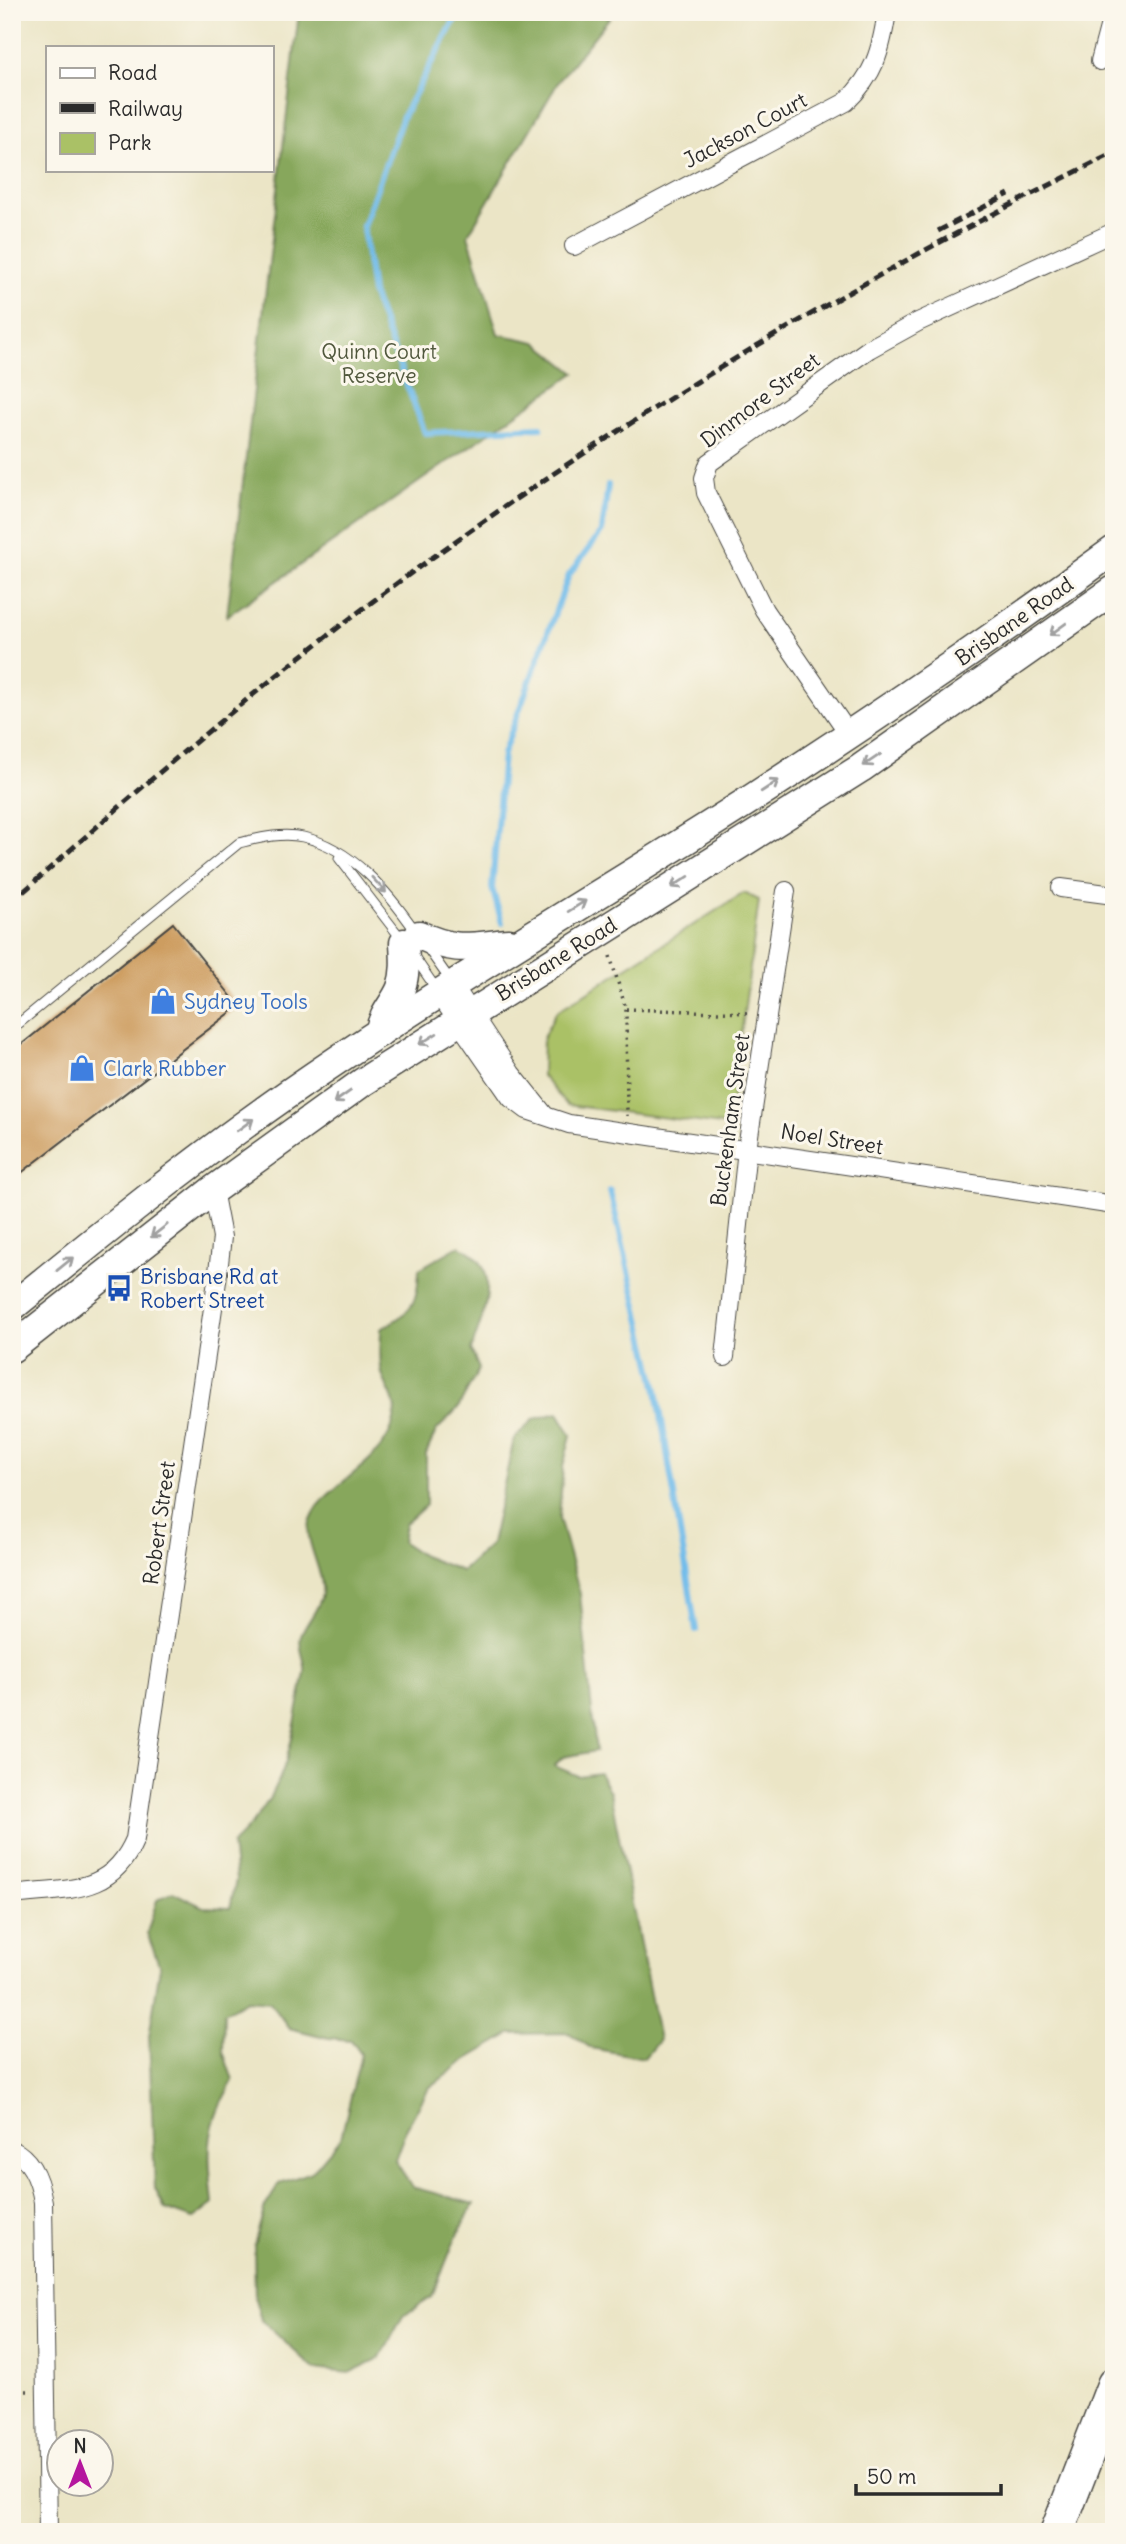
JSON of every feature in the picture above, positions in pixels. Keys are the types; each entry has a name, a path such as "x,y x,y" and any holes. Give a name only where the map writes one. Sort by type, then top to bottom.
{"highway":[{"path":"1057,2532 1114,2384"}],"main road":[{"name":"Brisbane Road","path":"12,1307 173,1178 292,1091 446,989 849,734 1023,616 1114,550"},
{"name":"Brisbane Road","path":"12,1348 213,1190 352,1090 465,1016 861,768 1114,590"},
{"path":"379,1033 383,1014 400,990 412,939 472,949 519,943"}],"street":[{"name":"Jackson Court","path":"574,246 846,102 866,83 881,50 887,12"},
{"path":"1100,61 1114,12"},
{"name":"Dinmore Street","path":"849,734 764,610 706,493 704,478 709,463 869,349 918,322 1114,232"},
{"path":"1061,888 1114,895"},
{"name":"Buckenham Street","path":"725,1357 747,1149 786,891"},
{"name":"Noel Street","path":"446,989 545,1115 569,1124 1114,1205"},
{"name":"Robert Street","path":"12,1895 101,1881 115,1873 135,1839 218,1270 221,1228 213,1190"},
{"path":"12,2150 33,2170 40,2183 43,2202 48,2532"}],"lane":[{"path":"12,1029 239,843 272,835 302,836 328,846 376,880 412,939"},
{"path":"328,846 412,939"},
{"name":"Noel Street","path":"412,939 446,989"},
{"name":"Noel Street","path":"412,939 446,989"}],"path":[{"path":"610,956 626,1009 629,1093 625,1131"},
{"path":"626,1009 739,1011 757,1015"}],"green space":[{"name":"Quinn Court Reserve","path":"299,12 614,12 560,79 468,235 498,334 536,342 575,373 227,616"},
{"path":"744,893 759,900 729,1126 567,1105 542,1076 543,1038 556,1012"},
{"path":"459,1246 482,1265 486,1278 485,1306 471,1350 479,1369 458,1408 436,1431 426,1454 426,1505 405,1524 402,1542 423,1556 462,1571 491,1544 514,1439 534,1419 558,1413 571,1435 563,1467 559,1518 580,1594 596,1751 563,1757 554,1766 578,1776 599,1773 610,1792 659,2040 644,2058 591,2048 569,2033 510,2034 466,2060 429,2088 405,2131 395,2160 412,2187 474,2204 456,2237 432,2297 403,2316 380,2358 349,2373 314,2369 261,2320 255,2299 254,2245 265,2207 280,2183 312,2172 341,2138 361,2054 351,2040 329,2038 289,2028 270,2002 247,2000 224,2013 223,2051 233,2081 217,2113 210,2140 213,2204 193,2219 165,2209 155,2189 149,2036 160,1967 147,1933 157,1900 173,1892 203,1907 230,1908 236,1880 232,1844 266,1804 285,1765 305,1673 301,1636 319,1605 322,1594 309,1526 314,1512 323,1500 373,1456 392,1427 395,1406 381,1372 381,1329 411,1306 417,1291 419,1269"}],"building":[{"path":"173,923 239,1006 12,1180 12,1052"}],"waterway":[{"path":"459,12 403,116 363,226 372,293 425,433 541,427"},
{"path":"502,923 492,888 503,754 569,575 602,531 608,485"},
{"path":"610,1191 657,1390 696,1630"}],"railway":[{"path":"12,902 156,775 266,684 398,582 495,513 696,382 799,321 903,262 1114,153"},
{"path":"938,231 1009,194"}],"place":[{"name":"Sydney Tools","path":"163,1001"},
{"name":"Clark Rubber","path":"82,1068"},
{"name":"Brisbane Rd at Robert Street","path":"119,1288"}]}
